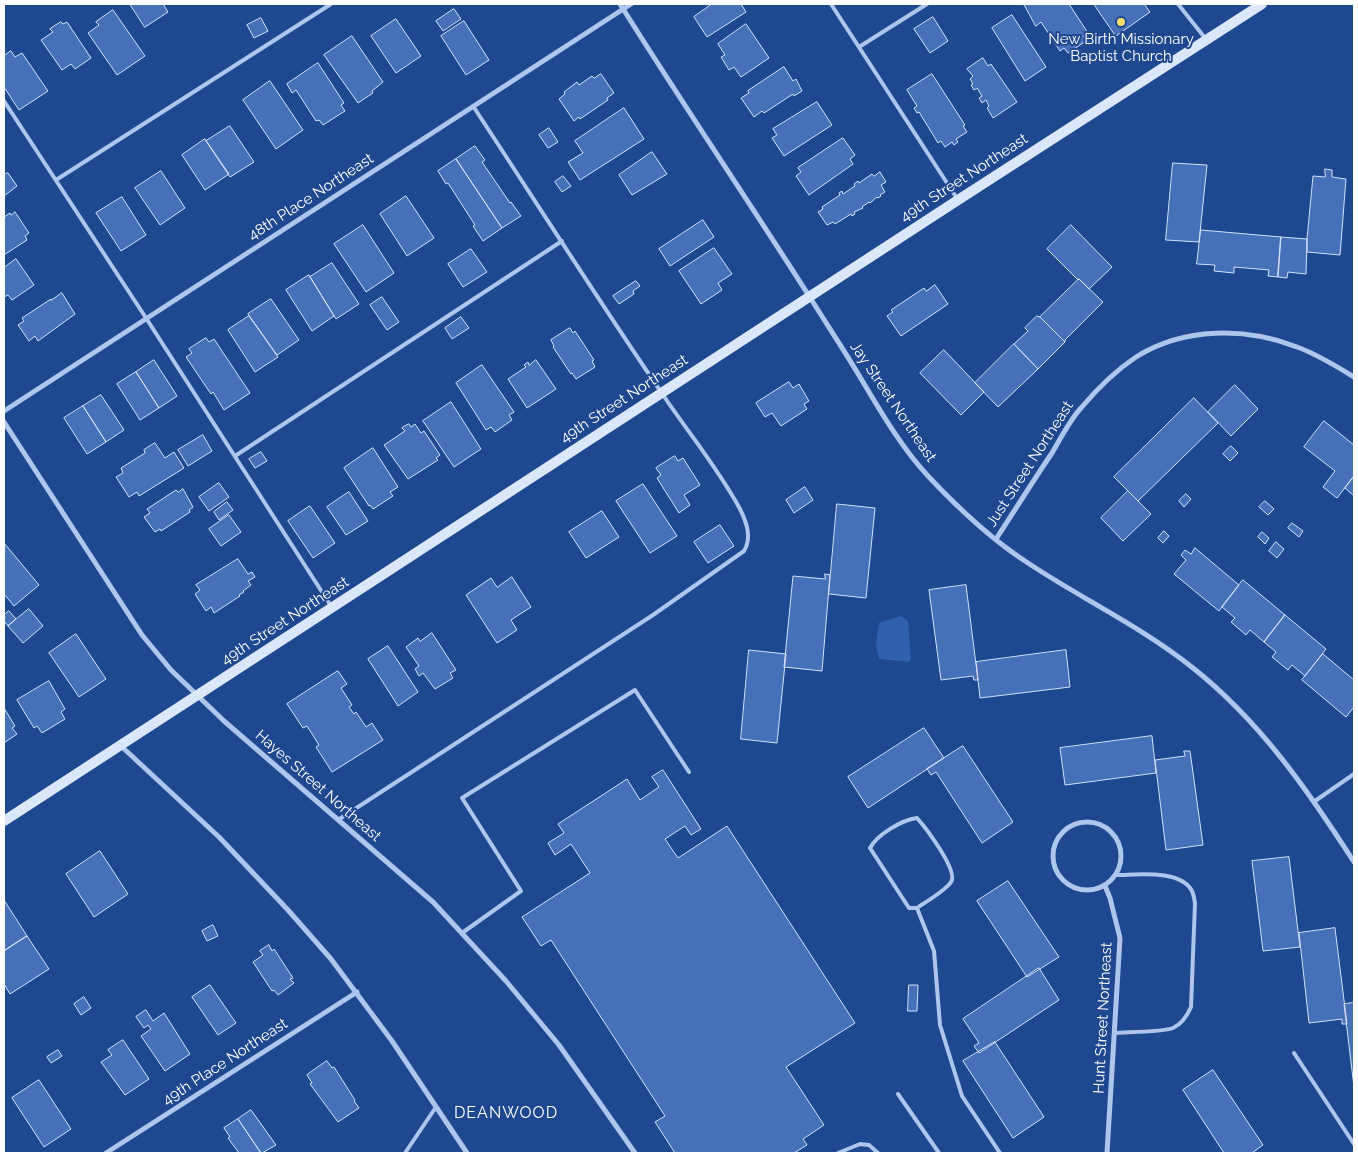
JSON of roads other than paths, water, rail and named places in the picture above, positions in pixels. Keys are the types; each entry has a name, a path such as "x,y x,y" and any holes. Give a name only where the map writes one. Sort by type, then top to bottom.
{"street":[{"name":"48th Place Northeast","path":"4,411 473,106 621,6 631,4"},
{"name":"49th Street Northeast","path":"4,821 1262,4"},
{"name":"Jay Street Northeast","path":"621,6 810,296 871,396 912,456 927,474 996,539 1026,562 1144,633 1194,668 1250,722 1285,762 1314,801 1354,862"},
{"name":"Just Street Northeast","path":"996,539 1079,410 1106,380 1137,356 1167,342 1199,334 1232,332 1266,337 1299,347 1354,377"},
{"name":"Hayes Street Northeast","path":"4,422 142,635 171,670 196,695 433,902 506,980 559,1045 635,1153"},
{"path":"120,745 219,837 288,910 357,992 467,1153"},
{"path":"1094,822 1104,826 1119,843 1120,865 1116,875 1105,886 1095,890 1083,890 1063,882 1053,862 1056,840 1072,825 1094,822"},
{"name":"Hunt Street Northeast","path":"1105,886 1120,938 1107,1153"},
{"name":"49th Place Northeast","path":"106,1153 357,992"}],"lane":[{"path":"56,180 331,4"},
{"path":"831,4 958,200"},
{"path":"859,47 927,4"},
{"path":"1178,4 1206,40"},
{"path":"4,101 332,608"},
{"path":"338,820 621,636 744,552 749,544 749,535 740,510 473,106"},
{"path":"235,456 562,241"},
{"path":"462,933 520,891 462,798 635,690 689,772"},
{"path":"1314,801 1354,774"},
{"path":"917,818 923,824 953,875 953,880 948,886 917,908 909,908 870,848 874,840 909,819 917,818"},
{"path":"1114,1033 1172,1028 1180,1023 1188,1014 1191,1007 1195,903 1193,892 1185,883 1171,877 1158,874 1116,875"},
{"path":"917,908 934,951 940,1025 962,1096 1000,1153"},
{"path":"1294,1053 1354,1144"},
{"path":"898,1094 939,1153"},
{"path":"405,1153 436,1107"},
{"path":"838,1153 860,1144 869,1144 878,1153"}],"place":[{"name":"New Birth Missionary Baptist Church","path":"1121,22"}],"district":[{"name":"DEANWOOD","path":"506,1113"}]}
